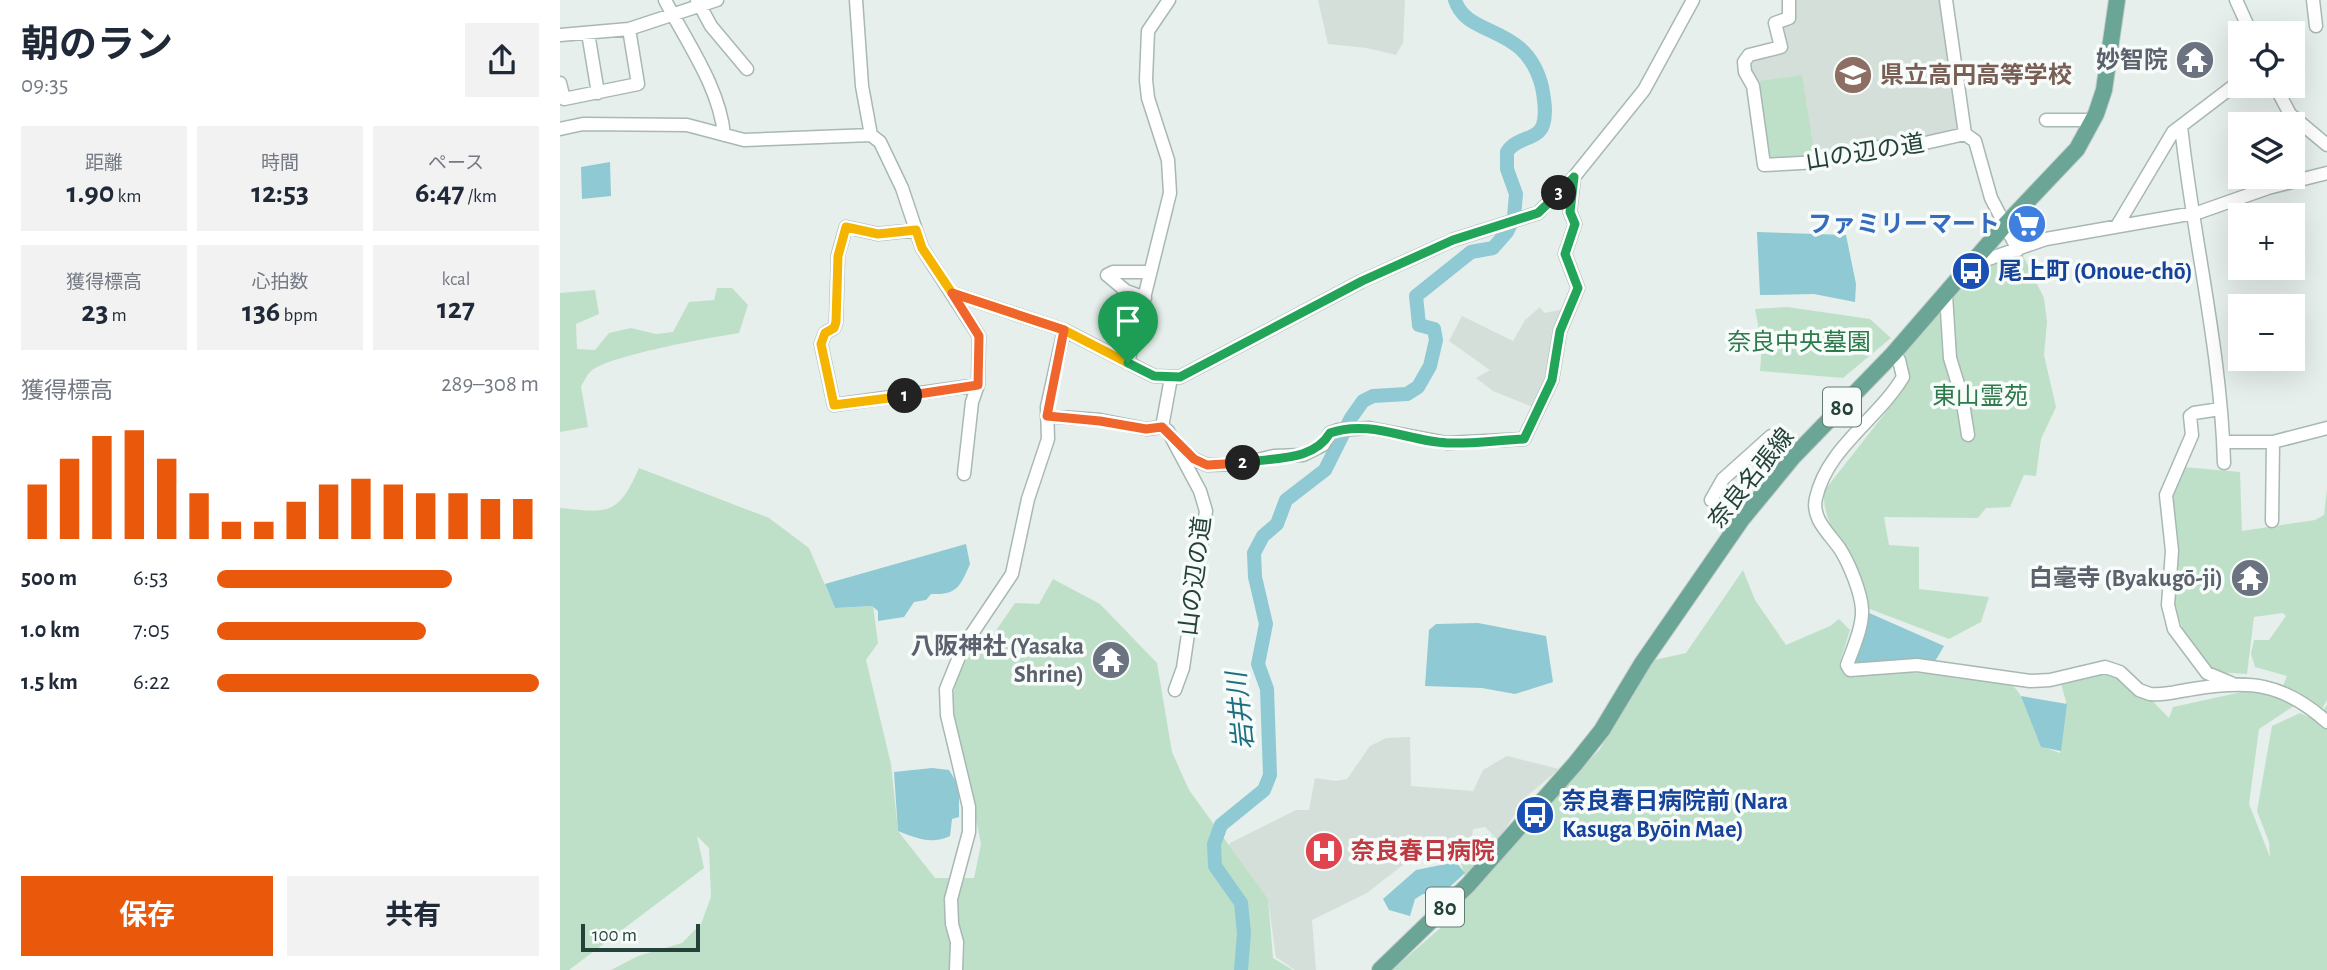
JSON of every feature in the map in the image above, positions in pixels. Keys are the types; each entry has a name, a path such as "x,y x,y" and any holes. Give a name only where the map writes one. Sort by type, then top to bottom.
{"main road":[{"name":"奈良名張線","path":"1380,970 1468,885 1575,764 1602,730 1643,662 1742,519 1793,457 1893,354 2004,226 2077,149 2093,120 2104,90 2117,0"}],"street":[{"path":"664,0 708,85 724,135"},
{"path":"560,35 629,29 673,16 698,4 717,0"},
{"path":"856,0 863,86 871,135"},
{"path":"1128,363 1170,193 1168,160 1148,98 1148,31 1169,0"},
{"path":"952,293 1064,330 1154,376 1180,377 1362,281 1453,240 1538,213 1574,177 1644,90 1693,0"},
{"name":"山の辺の道","path":"1789,0 1789,18 1775,23 1781,47 1749,55 1744,62 1745,72 1753,86 1764,165 1819,162 1871,147 1903,148 1965,134"},
{"path":"1946,0 1965,134 1975,141 1991,198 2018,250"},
{"path":"2236,0 2246,21"},
{"path":"2313,0 2316,26"},
{"path":"698,4 747,69"},
{"path":"560,83 564,99 638,84 629,29"},
{"path":"588,33 598,93"},
{"path":"2117,226 2173,132 2228,90"},
{"path":"2281,98 2290,114 2327,145"},
{"path":"2046,120 2093,120"},
{"path":"560,130 583,124 687,125 744,140 871,135 880,142 902,188 922,248 979,336 978,385 972,402 964,474"},
{"path":"2180,126 2192,213 2204,273 2224,463"},
{"path":"1971,265 2069,233 2192,213 2327,173"},
{"path":"1047,416 1146,429 1162,427 1194,459 1207,465 1240,464 1274,456 1303,455 1323,445 1330,433 1338,430 1369,428 1447,443 1524,439 1552,380 1560,331 1578,288 1565,254 1575,224 1570,212 1574,177"},
{"path":"916,230 878,234 846,227 838,256 836,322 834,328 825,333 821,344 834,405 978,385"},
{"path":"1145,298 1126,291 1107,275 1113,272 1150,272"},
{"path":"1946,295 1950,358 1962,397 1968,435"},
{"path":"956,970 957,942 952,924 951,899 969,832 969,807 949,729 946,690 963,647 1012,574 1028,499 1048,439 1047,416 1064,330"},
{"path":"1893,354 1899,360 1903,377 1855,431 1820,484 1815,501 1816,514 1824,530 1841,550 1861,598 1861,619 1847,665 1850,670 1917,665 2030,681 2050,680 2105,667 2119,672 2139,690 2159,695 2231,683 2251,683 2277,689 2297,698 2327,722"},
{"path":"1162,427 1171,378"},
{"path":"2220,409 2190,416 2192,435 2168,484 2166,495 2172,551 2168,598 2178,635 2207,673 2231,683"},
{"path":"2223,442 2273,442 2327,428"},
{"path":"1712,500 1723,480 1771,436 1793,457"},
{"name":"山の辺の道","path":"1174,441 1206,511 1183,668 1175,690"},
{"path":"2272,521 2273,442"}],"shaded area":[{"path":"1318,0 1405,0 1403,43 1396,55 1367,48 1328,44"},
{"name":"県立高円高等学校","path":"1791,0 1941,0 1948,38 1958,133 1832,156 1766,161 1750,63 1753,57 1784,47 1780,25"},
{"path":"1540,307 1544,313 1564,309 1551,377 1533,407 1493,391 1476,378 1490,370 1449,341 1462,316 1513,341 1525,320"},
{"name":"奈良春日病院","path":"1410,737 1411,786 1473,791 1483,770 1507,756 1559,769 1527,796 1498,840 1485,827 1473,829 1471,845 1427,846 1367,893 1312,920 1316,970 1295,970 1276,957 1268,899 1225,856 1230,843 1296,810 1309,810 1315,778 1336,781 1347,779 1370,746 1386,738"}],"green space":[{"path":"1802,75 1815,157 1775,159 1769,154 1760,81"},
{"name":"東山霊苑","path":"2023,256 2044,298 2047,322 2044,355 2056,407 2041,439 2036,476 2024,475 2010,507 1986,508 1978,518 1884,517 1889,545 1919,547 1919,589 1989,597 1981,622 1949,639 1867,608 1859,577 1829,521 1824,491 1904,389 1900,351 1975,268"},
{"path":"717,288 732,288 748,305 739,333 660,348 600,366 590,372 581,386 588,427 560,432 560,293 595,290 599,314 576,324 577,349 595,350 609,333 631,328 656,334 673,332 689,302 714,300"},
{"name":"奈良中央墓園","path":"1787,307 1870,319 1891,338 1843,378 1760,371 1762,345 1755,309"},
{"path":"2183,467 2240,472 2242,531 2315,520 2324,515 2327,489 2327,700 2322,709 2306,698 2259,729 2249,804 2270,857 2269,842 2257,811 2272,726 2300,713 2315,720 2327,705 2327,970 1392,970 1461,910 1466,879 1457,851 1486,834 1510,843 1600,749 1650,661 1686,653 1743,570 1755,600 1786,645 1830,626 1839,619 1850,630 1839,665 1852,677 1906,673 1959,679 1970,668 2001,677 2012,685 2025,704 2041,746 2060,753 2066,701 2061,684 2099,674 2127,675 2169,718 2173,707 2251,690 2278,698 2287,676 2255,667 2251,654 2254,640 2269,640 2286,616 2283,613 2254,617 2247,674 2211,672 2187,641 2174,605 2170,497"},
{"path":"639,468 769,518 809,548 835,608 873,606 878,643 866,660 891,764 898,831 935,878 974,878 981,844 952,704 955,685 971,648 988,642 1015,603 1039,604 1053,579 1100,604 1157,663 1172,752 1189,790 1268,899 1273,958 1293,970 611,970 638,956 682,943 701,924 711,897 709,848 697,836 704,868 569,970 560,970 560,508 590,511 610,508 625,495"}],"water":[{"path":"610,162 611,196 582,199 581,167"},
{"path":"1757,232 1846,235 1856,284 1855,302 1814,294 1760,295"},
{"path":"966,544 970,564 960,584 947,593 931,594 926,600 914,602 904,617 878,621 878,611 872,606 835,608 825,584"},
{"path":"1867,612 1944,646 1934,663 1852,665"},
{"path":"1478,623 1546,636 1553,682 1515,694 1482,688 1425,686 1429,630 1436,624"},
{"path":"2021,696 2067,704 2061,751 2041,747"},
{"path":"932,768 949,770 959,786 959,817 952,819 950,836 936,840 917,838 898,831 894,772"},
{"path":"1456,862 1465,873 1442,894 1423,894 1415,899 1410,916 1389,910 1383,899 1416,870"}],"waterway":[{"name":"岩井川","path":"1241,970 1244,933 1241,903 1215,866 1214,844 1221,825 1264,790 1270,775 1267,689 1258,664 1266,624 1255,577 1254,553 1263,536 1277,524 1286,500 1325,470 1351,418 1363,401 1373,396 1407,394 1418,387 1430,366 1436,340 1434,329 1419,325 1416,296 1471,252 1493,248 1507,232 1514,217 1516,194 1507,169 1507,152 1537,133 1543,125 1545,106 1542,87 1534,66 1511,41 1471,21 1455,0"}],"place":[{"name":"妙智院","path":"2195,60"},
{"name":"県立高円高等学校","path":"1853,75"},
{"name":"ファミリーマート","path":"2027,224"},
{"name":"尾上町 (Onoue-chō)","path":"1971,271"},
{"name":"白毫寺 (Byakugō-ji)","path":"2250,578"},
{"name":"八阪神社 (Yasaka Shrine)","path":"1111,660"},
{"name":"奈良春日病院前 (Nara Kasuga Byōin Mae)","path":"1535,815"},
{"name":"奈良春日病院","path":"1324,851"}],"route":[{"path":"1128,363 1064,330 952,293 922,248 916,230 878,234 846,227 838,256 836,322 834,328 825,333 821,344 834,405 887,400 978,385 979,336 952,293 1046,324 1064,330 1047,416 1146,429 1162,427 1194,459 1207,465 1240,464 1274,456 1303,455 1323,445 1330,433 1338,430 1369,428 1447,443 1524,439 1552,380 1560,331 1578,288 1565,254 1575,224 1570,212 1574,177 1538,213 1453,240 1362,281 1180,377 1154,376 1128,363"}]}
